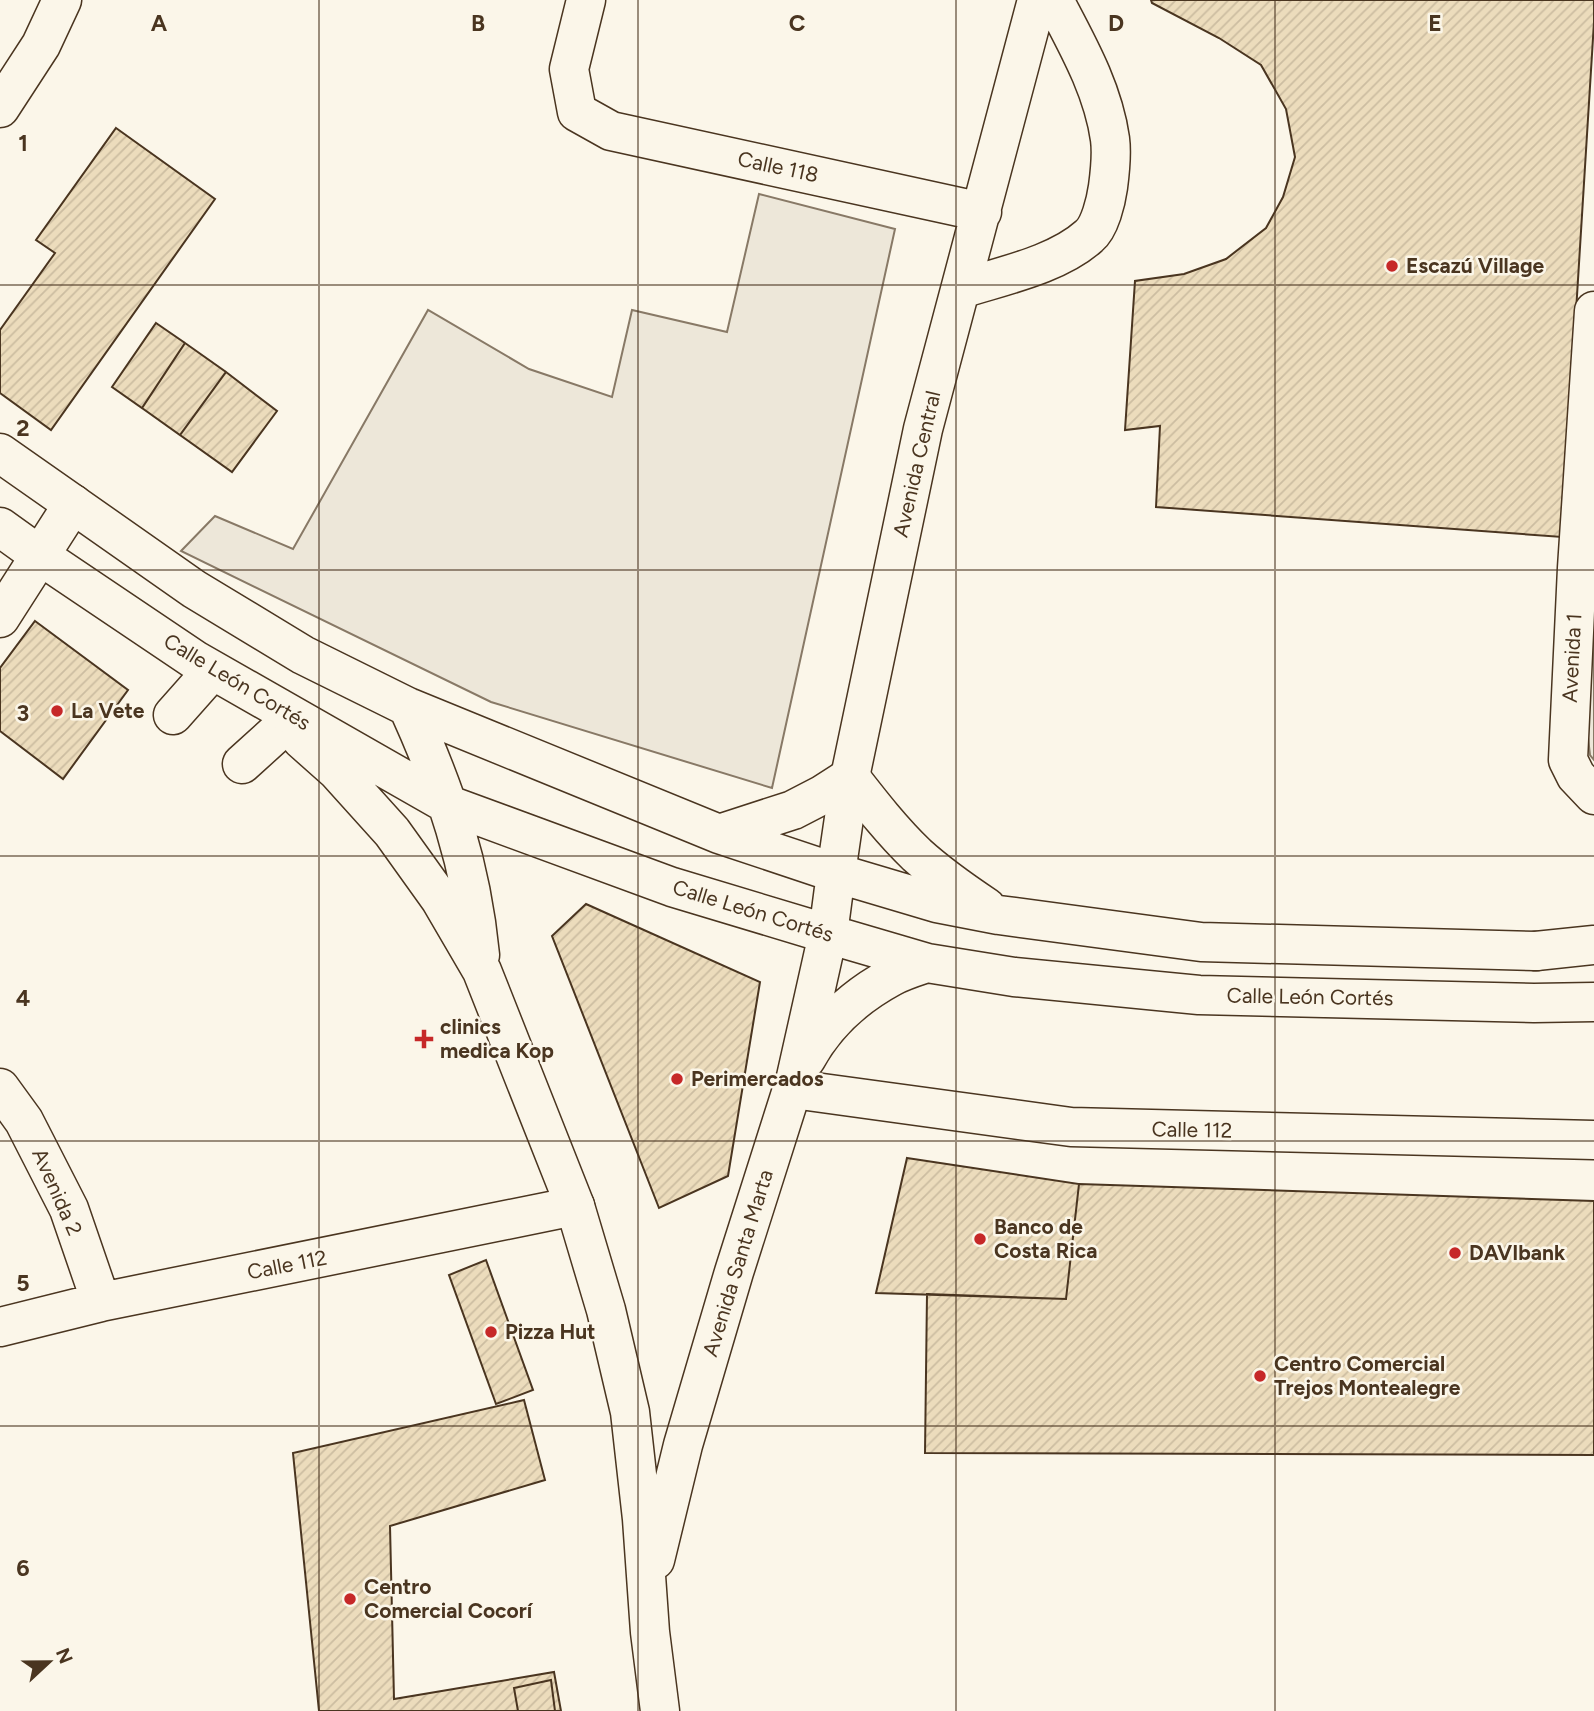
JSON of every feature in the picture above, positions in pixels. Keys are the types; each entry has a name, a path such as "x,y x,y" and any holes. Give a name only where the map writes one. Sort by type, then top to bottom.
{"main road":[{"path":"0,108 41,45 62,0"},
{"name":"Calle 118","path":"586,0 569,69 577,112 611,131 982,212"},
{"name":"Avenida Central","path":"828,934 850,777 923,429 1037,0"},
{"path":"961,289 1032,267 1066,253 1092,234 1106,203 1110,140 1102,106 1090,70 1054,0"},
{"name":"Avenida 1","path":"1591,792 1576,776 1567,760 1594,311"},
{"path":"0,453 194,589 303,655 408,706 719,834 836,873 937,903 999,915 1201,942 1594,951"},
{"path":"0,618 73,504"},
{"name":"Calle León Cortés","path":"0,527 204,665 449,805 672,887 828,934 927,963 1014,977 1199,995 1594,1002"},
{"path":"173,715 204,665"},
{"name":"Avenida Santa Marta","path":"204,665 285,725 337,771 392,832 440,899 482,971 575,1206 606,1310 631,1412 650,1632 660,1711"},
{"name":"Avenida Santa Marta","path":"408,706 449,805 476,915 482,971"},
{"path":"242,764 285,725"},
{"path":"719,834 793,810 850,777 881,817 917,855 957,887 999,915"},
{"name":"Avenida Santa Marta","path":"648,1592 683,1445 794,1083 828,934"},
{"path":"1536,950 1594,945"},
{"path":"794,1083 813,1046 835,1018 863,994 893,976 927,963"},
{"name":"Calle 112","path":"794,1083 1071,1127 1594,1140"},
{"name":"Avenida 2","path":"0,1088 24,1121 69,1209 101,1303"},
{"name":"Calle 112","path":"0,1327 101,1303 575,1206"}],"shaded area":[{"path":"759,194 895,229 772,788 491,702 181,551 215,516 293,549 428,310 529,369 612,397 632,310 727,332"},
{"path":"1594,605 1594,760 1590,755 1586,720"}],"building":[{"name":"Escazú Village","path":"1151,0 1594,0 1562,537 1156,507 1160,426 1125,430 1135,281 1184,274 1226,259 1266,228 1283,197 1295,157 1286,109 1261,65"},
{"path":"116,128 215,199 51,430 0,393 0,330 55,253 36,240"},
{"path":"156,323 185,343 142,408 112,387"},
{"path":"185,343 226,372 180,435 142,408"},
{"path":"226,372 277,411 232,472 180,435"},
{"name":"La Vete","path":"35,621 128,690 63,779 0,731 0,668"},
{"name":"Perimercados","path":"586,904 760,982 728,1176 659,1208 552,936"},
{"name":"Banco de Costa Rica","path":"907,1158 1079,1184 1066,1299 876,1293"},
{"name":"Centro Comercial Trejos Montealegre","path":"1079,1184 1594,1201 1594,1455 925,1453 927,1294 1066,1299"},
{"name":"Pizza Hut","path":"486,1260 533,1390 496,1404 449,1275"},
{"name":"Centro Comercial Cocorí","path":"524,1400 545,1480 390,1526 394,1699 554,1672 561,1711 319,1711 293,1453"},
{"path":"551,1680 555,1711 518,1711 514,1688"}],"place":[{"name":"Escazú Village","path":"1392,266"},
{"name":"La Vete","path":"57,711"},
{"name":"clinics medica Kop","path":"424,1039"},
{"name":"Perimercados","path":"677,1079"},
{"name":"Banco de Costa Rica","path":"980,1239"},
{"name":"DAVIbank","path":"1455,1253"},
{"name":"Pizza Hut","path":"491,1332"},
{"name":"Centro Comercial Trejos Montealegre","path":"1260,1376"},
{"name":"Centro Comercial Cocorí","path":"350,1599"}]}
